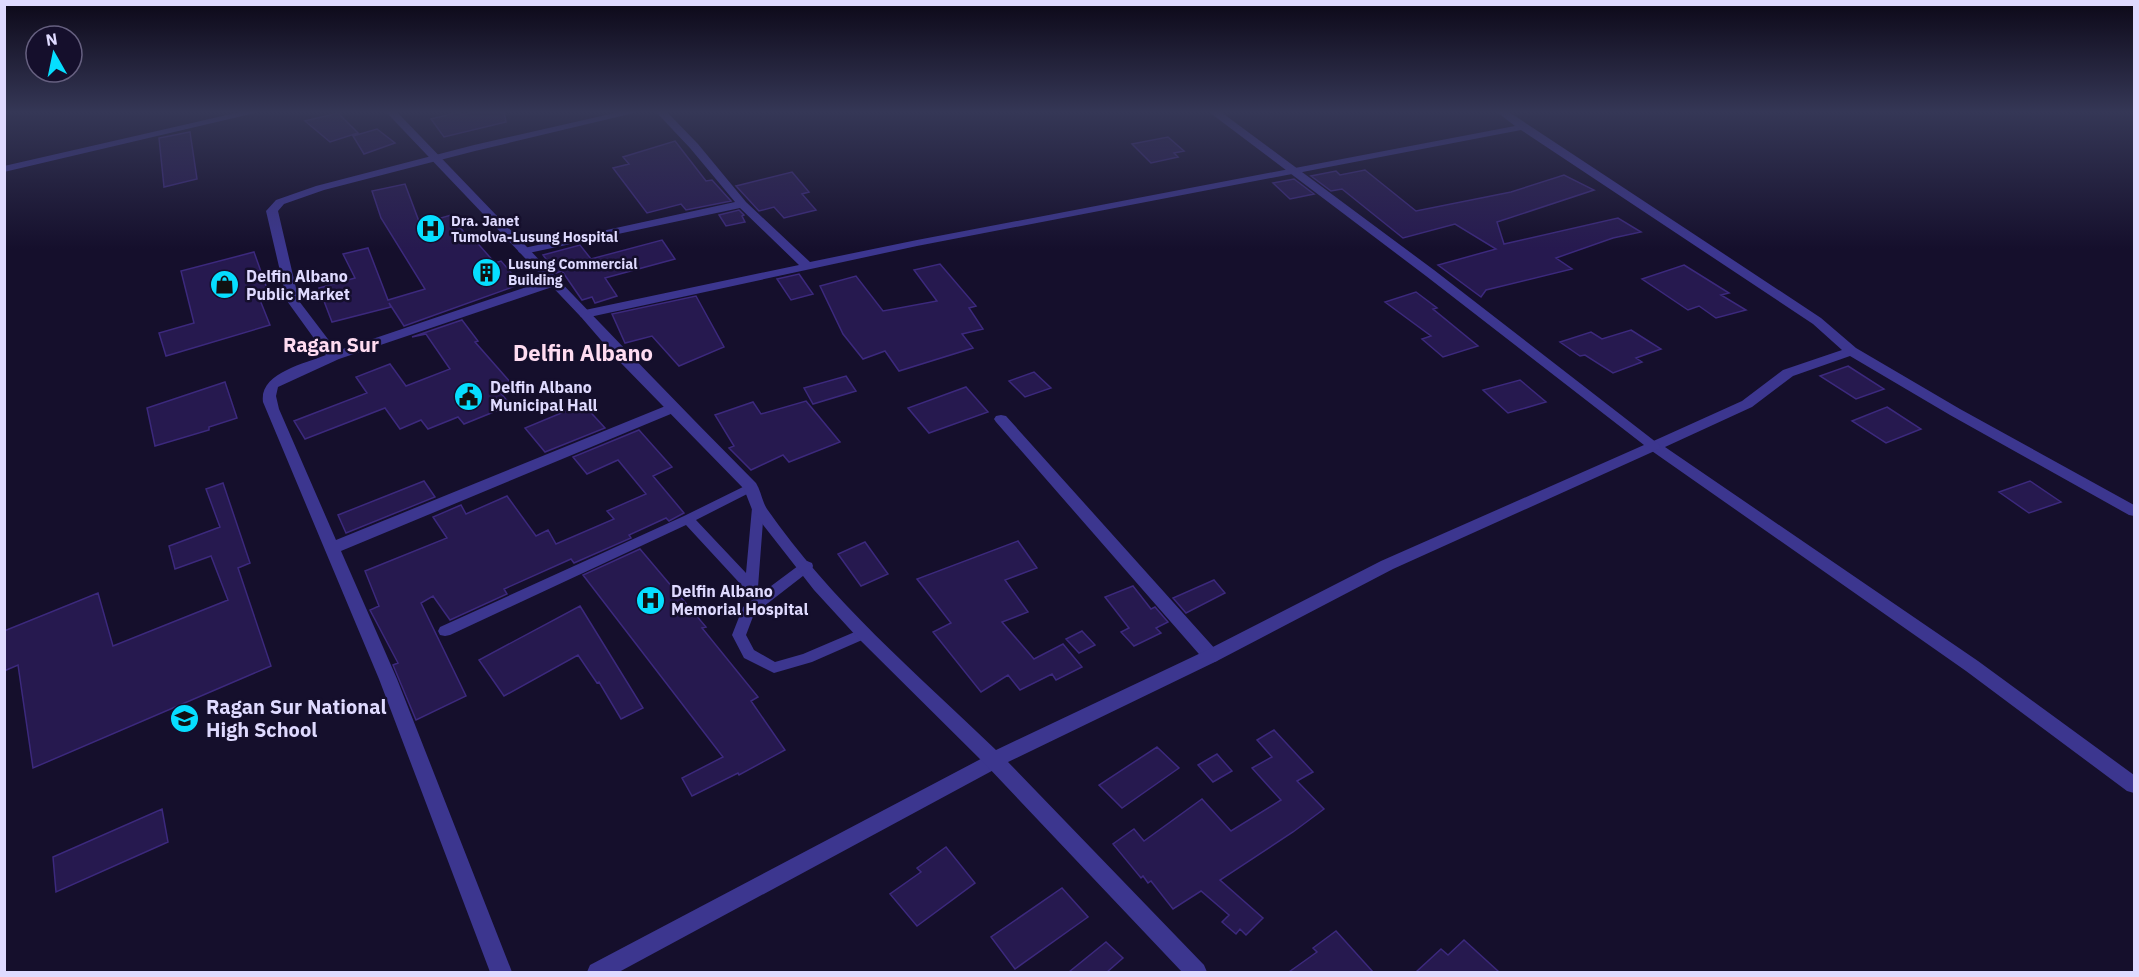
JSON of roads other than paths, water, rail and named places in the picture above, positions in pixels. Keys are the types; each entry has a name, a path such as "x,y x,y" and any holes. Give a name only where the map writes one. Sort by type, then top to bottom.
{"street":[{"path":"4,169 54,158"},
{"path":"334,356 293,301 272,211 280,202 287,199 435,158 673,408 752,487 758,508 807,566 820,586 864,633 994,760 1196,972"},
{"path":"704,158 742,204 807,266"},
{"path":"1274,158 1430,273 1654,446 1972,666 2134,785"},
{"path":"585,314 1028,220 1366,158"},
{"path":"1569,158 1817,321 1851,351 1965,418 2134,511"},
{"path":"524,251 742,204"},
{"path":"501,972 388,679 279,426 268,394 271,385 276,381 334,356 554,282"},
{"path":"598,972 994,760 1211,656 1387,565 1747,404 1788,373 1851,351"},
{"path":"333,548 673,408"},
{"path":"1001,419 1211,656"}],"lane":[{"path":"445,631 752,487"},
{"path":"688,519 751,587 758,508"},
{"path":"807,566 748,611 739,635 749,654 774,668 807,658 864,633"}],"place":[{"name":"Dra. Janet Tumolva-Lusung Hospital","path":"430,229"},
{"name":"Lusung Commercial Building","path":"487,272"},
{"name":"Delfin Albano Public Market","path":"225,285"},
{"name":"Delfin Albano Municipal Hall","path":"469,396"},
{"name":"Delfin Albano Memorial Hospital","path":"650,600"},
{"name":"Ragan Sur National High School","path":"185,718"}],"district":[{"name":"Ragan Sur","path":"331,344"},
{"name":"Delfin Albano","path":"583,352"}]}
